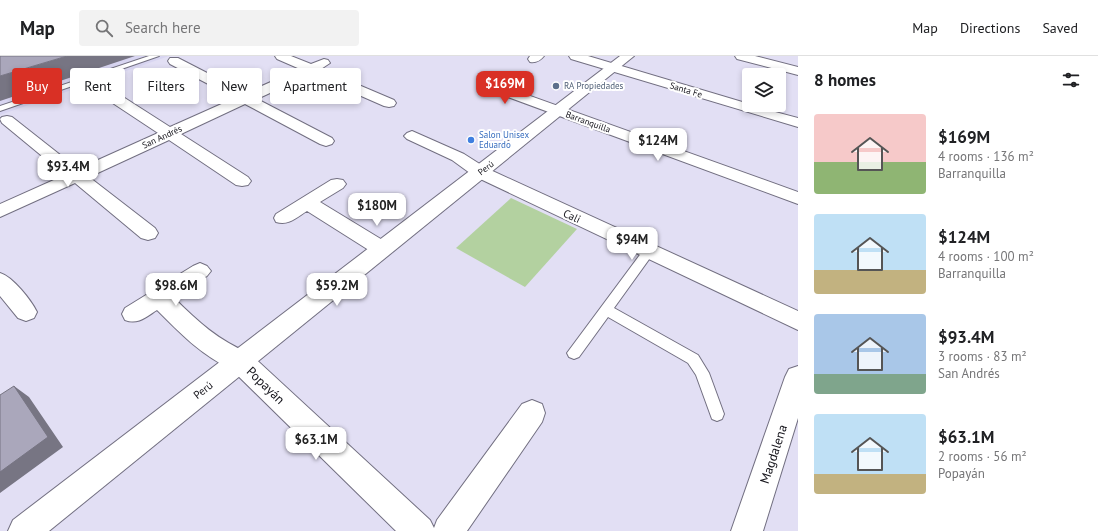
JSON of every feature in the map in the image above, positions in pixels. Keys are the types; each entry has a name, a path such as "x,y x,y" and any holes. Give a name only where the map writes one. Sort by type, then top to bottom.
{"street":[{"path":"281,56 317,66 389,103"},
{"name":"Santa Fe","path":"574,56 620,62 798,123"},
{"path":"741,56 798,71"},
{"path":"174,61 207,79"},
{"name":"Perú","path":"24,531 620,62"},
{"name":"San Andrés","path":"262,91 317,66"},
{"name":"Barranquilla","path":"491,86 798,198"},
{"path":"124,104 242,181"},
{"name":"San Andrés","path":"0,211 234,104"},
{"path":"255,104 326,141"},
{"path":"4,115 76,176 148,233"},
{"name":"Cali","path":"426,128 408,139 458,157 480,172 798,321"},
{"path":"283,218 337,184"},
{"path":"308,203 382,249"},
{"path":"133,314 200,270"},
{"path":"0,281 26,312"},
{"name":"Popayán","path":"158,297 212,348 226,356 240,361 419,531"},
{"name":"Magdalena","path":"747,531 798,377"},
{"path":"448,531 532,413"}],"lane":[{"path":"4,115 156,56"},
{"path":"574,352 649,251"},
{"path":"606,310 693,359 702,373 716,414"}],"shaded area":[{"path":"0,56 169,56 125,71 125,68 70,68 70,91 62,93 62,68 12,68 12,104 32,104 0,115"}],"green space":[{"path":"511,198 577,229 525,287 456,248"}],"building":[{"path":"0,56 67,56 27,68 12,68 12,72 0,76"},
{"path":"14,386 48,437 0,472 0,395"}],"place":[{"name":"RA Propiedades","path":"556,86"},
{"name":"Salon Unisex Eduardo","path":"471,140"}]}
